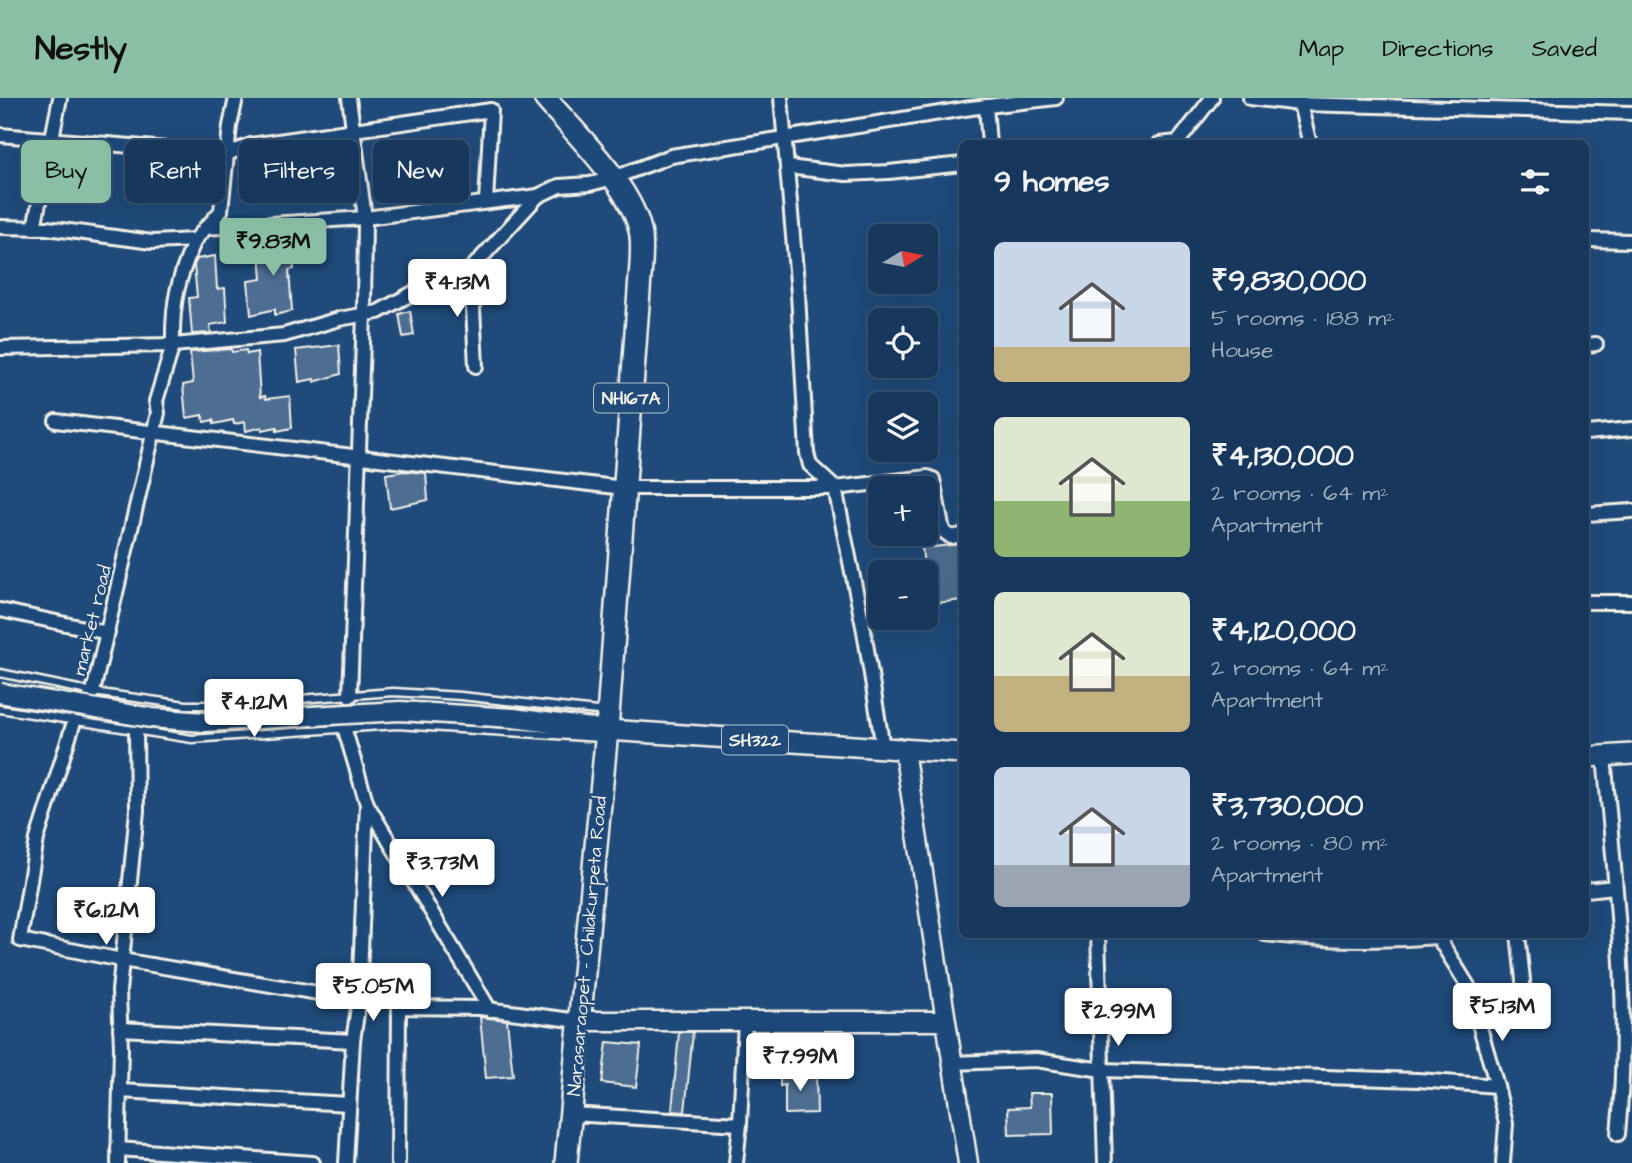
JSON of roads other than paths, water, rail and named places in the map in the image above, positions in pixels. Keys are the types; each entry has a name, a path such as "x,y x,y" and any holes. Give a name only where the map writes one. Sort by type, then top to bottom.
{"highway":[{"name":"NH167A","path":"545,98 613,178 633,208 641,235 607,727"},
{"name":"Narasaraopet - Chilakurpeta Road","path":"566,1163 607,727"}],"main road":[{"path":"0,692 152,718 204,722 400,711 607,727"},
{"name":"SH322","path":"607,727 959,753"},
{"path":"904,750 968,1163"},
{"path":"1595,756 1632,754"},
{"path":"579,1021 946,1021"}],"street":[{"path":"34,228 60,98"},
{"name":"market road","path":"122,960 20,940 37,839 74,722 93,692 108,633 158,413 156,401 173,345 172,317 179,276 194,240 221,211 230,126 236,98"},
{"path":"349,98 365,218 350,696"},
{"path":"781,98 786,137 807,453 810,466 835,488 864,631 883,748"},
{"path":"205,228 365,218 538,196 559,186 590,184 613,178 671,156 971,103 986,106 1056,98"},
{"path":"1180,140 1212,98"},
{"path":"1250,98 1300,104 1632,113"},
{"path":"1300,104 1309,140"},
{"path":"986,106 989,140"},
{"path":"0,135 227,154 251,145 491,110 486,202"},
{"path":"788,167 846,174 959,164"},
{"path":"0,348 173,345 284,335 339,319 378,312 422,288 471,269 538,196"},
{"path":"0,228 34,228 152,242 194,240"},
{"path":"1589,240 1632,241"},
{"path":"471,269 476,366"},
{"path":"55,421 624,488 835,488 928,477 935,482 943,531 951,537 959,536"},
{"path":"1589,433 1632,429"},
{"path":"1589,514 1632,510"},
{"path":"1589,603 1632,602"},
{"path":"0,610 108,633"},
{"path":"344,727 367,804 490,1010"},
{"path":"118,1163 119,991 137,811 136,732"},
{"path":"1595,756 1615,887 1622,995 1622,1093 1618,1134"},
{"path":"346,1163 353,1041 359,1000 367,804"},
{"path":"1589,890 1615,887"},
{"path":"1098,938 1105,1163"},
{"path":"1296,938 1377,938"},
{"path":"1438,938 1468,986 1497,1086 1506,1124 1503,1163"},
{"path":"1518,938 1523,1004"},
{"path":"122,960 359,1000"},
{"path":"398,1163 399,1006 490,1010 579,1021"},
{"path":"736,1163 745,1021"},
{"path":"120,1029 353,1041"},
{"path":"952,1063 1036,1060 1102,1070 1418,1080 1497,1086"},
{"path":"120,1091 349,1104"},
{"path":"570,1114 740,1124"},
{"path":"118,1149 313,1163"}],"lane":[{"path":"0,673 93,692 186,705 393,692 461,696 607,727"},
{"path":"0,709 192,739 397,725 607,727"}]}
